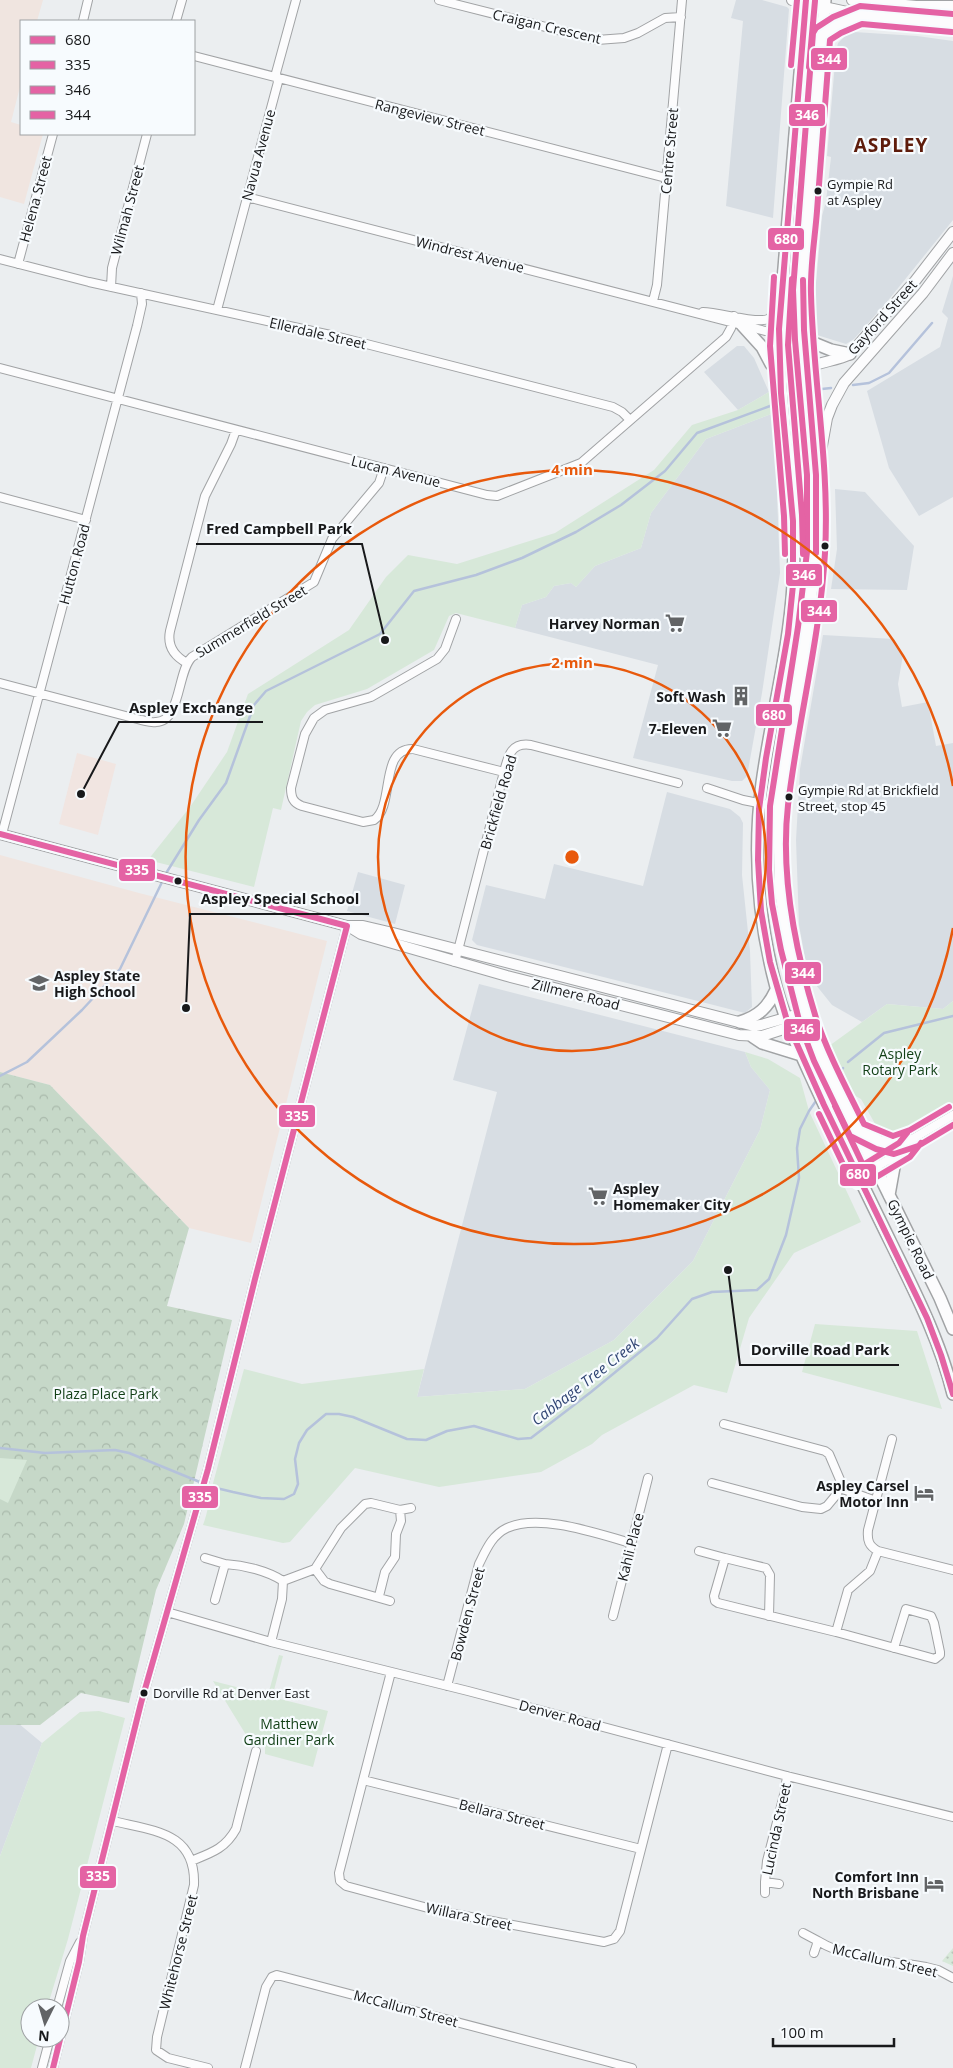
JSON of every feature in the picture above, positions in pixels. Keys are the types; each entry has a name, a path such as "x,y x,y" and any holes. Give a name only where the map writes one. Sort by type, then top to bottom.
{"highway":[{"name":"Gympie Road","path":"806,2 779,329 780,372 794,544 792,599 760,802 758,858 760,903 776,990 787,1023 828,1113 934,1333 953,1394"},
{"name":"Gympie Road","path":"824,4 803,270 804,339 816,475 816,553 813,588 779,806 778,870 781,903 789,948 807,1017 822,1057 953,1329"},
{"path":"822,36 837,25 861,15"},
{"path":"736,321 762,347 771,364 780,372"},
{"path":"804,339 830,350 850,354"},
{"path":"740,1022 754,1018 765,1009 776,990"},
{"path":"753,1037 762,1043 801,1055"},
{"path":"857,1130 895,1151 888,1195"}],"main road":[{"path":"792,0 824,4 861,15 953,24"},
{"path":"852,0 916,6 953,6"},
{"name":"Gayford Street","path":"807,367 837,360 850,354 915,281 953,232"},
{"name":"Gayford Street","path":"816,475 827,418 837,395 854,371 923,293 953,253"},
{"path":"789,466 799,444 794,383 807,367"},
{"name":"Zillmere Road","path":"1,834 347,926 362,934 455,962 670,1018 753,1037 773,1034 787,1023"},
{"name":"Zillmere Road","path":"347,926 364,926 740,1022 761,1025 787,1023 807,1017"}],"street":[{"path":"82,20 88,0"},
{"path":"176,20 182,0"},
{"name":"Navua Avenue","path":"218,310 278,82 276,73 296,0"},
{"name":"Craigan Crescent","path":"439,0 597,40 624,38 638,33 665,18 681,17"},
{"name":"Centre Street","path":"653,301 657,285 682,0"},
{"name":"Rangeview Street","path":"195,56 666,178"},
{"name":"Helena Street","path":"18,264 52,135"},
{"name":"Wilmah Street","path":"111,287 112,268 146,135"},
{"name":"Windrest Avenue","path":"247,197 694,312 714,312 765,331 779,329"},
{"name":"Ellerdale Street","path":"0,259 111,287 336,336 613,408 622,412 630,420"},
{"path":"779,329 789,321 794,282 803,270"},
{"name":"Hutton Road","path":"1,834 3,817 39,693 138,326 142,304 141,293"},
{"name":"Windrest Avenue","path":"736,321 768,319 780,309"},
{"name":"Lucan Avenue","path":"0,368 117,400 497,496 581,463 726,337 736,321"},
{"path":"187,662 179,658 170,646 170,631 205,496 236,430"},
{"name":"Summerfield Street","path":"39,693 158,722 166,719 172,711 187,662 197,653 304,590 314,582 332,539 379,483 384,468"},
{"path":"0,497 86,520"},
{"path":"456,619 445,649 437,659 371,697 325,710 314,718 305,734 291,788 291,795 295,802 302,806 366,822 374,820 379,815 395,757 405,750 413,749 504,772"},
{"path":"0,683 39,693"},
{"name":"Brickfield Road","path":"455,962 504,772 510,753 516,746 525,744 678,783"},
{"path":"708,788 736,798 779,806"},
{"path":"53,2068 79,1962 83,1936 141,1703 208,1469 257,1270 347,926"},
{"path":"857,1172 953,1115"},
{"path":"873,1163 895,1151 905,1150 914,1138"},
{"path":"712,1483 802,1508 822,1509 827,1506 840,1488 841,1482 838,1474 829,1454 825,1451 724,1424"},
{"path":"892,1439 876,1501 868,1540 870,1546 878,1551 953,1570"},
{"name":"Kahli Place","path":"613,1616 648,1478"},
{"path":"840,1488 876,1501"},
{"path":"283,1582 315,1569 341,1528 365,1504 371,1503 400,1510 411,1508"},
{"path":"379,1596 386,1572 395,1557 396,1534 401,1520 400,1510"},
{"name":"Bowden Street","path":"447,1686 479,1564 488,1546 506,1528 524,1523 541,1523 632,1543"},
{"path":"699,1551 766,1568 770,1575 769,1616"},
{"path":"836,1632 844,1597 848,1590 870,1571 878,1551"},
{"path":"205,1558 275,1576 283,1582"},
{"path":"725,1558 714,1596 714,1601 718,1604 836,1632 930,1658 935,1659 940,1652 933,1620 930,1616 906,1609 894,1648"},
{"path":"215,1600 225,1564"},
{"path":"315,1569 324,1581 330,1584 379,1596 390,1601"},
{"path":"271,1642 282,1599 283,1582"},
{"name":"Denver Road","path":"167,1612 271,1642 447,1686 787,1776 953,1817"},
{"name":"Willara Street","path":"391,1672 339,1873 340,1881 346,1886 438,1911 604,1942 614,1939 620,1932 668,1744"},
{"path":"191,1861 222,1848 230,1840 236,1829 256,1751"},
{"name":"Lucinda Street","path":"765,1893 767,1861 787,1776"},
{"name":"Bellara Street","path":"363,1780 641,1849"},
{"name":"Whitehorse Street","path":"113,1821 154,1831 178,1841 187,1849 195,1871 192,1899 157,2036 156,2050 168,2058 208,2068"},
{"name":"Lucinda Street","path":"765,1882 779,1884"},
{"name":"McCallum Street","path":"803,1933 845,1953 926,1967 938,1970 953,1978"},
{"path":"60,1998 70,1961 83,1936"},
{"name":"McCallum Street","path":"814,1954 818,1941"},
{"name":"McCallum Street","path":"245,2068 266,1987 272,1977 277,1975 632,2068"},
{"path":"42,2068 47,2048"}],"shaded area":[{"path":"0,0 43,0 37,20 20,20 20,87 11,122 20,125 20,135 43,135 24,204 0,197"},
{"path":"736,0 762,0 789,9 773,218 726,206 743,21 731,18"},
{"path":"854,32 917,36 953,41 953,220 886,303 854,339 846,344 817,335 813,316 822,216 826,201 831,157 827,156 836,51 838,43 846,35"},
{"path":"953,276 953,497 919,516 889,468 867,391 940,347 948,318 942,312"},
{"path":"737,346 744,346 754,358 769,392 738,410 704,372"},
{"path":"774,413 780,573 747,776 742,781 732,781 633,758 658,665 515,628 522,605 546,597 554,586 571,583 576,587 595,566 641,548 651,513 706,439"},
{"path":"835,489 865,492 914,546 907,590 831,589 837,549"},
{"path":"823,635 894,639 903,655 898,684 902,707 928,702 936,746 953,743 953,1001 943,1009 887,1004 862,1022 832,1005 808,975 799,925 796,840 800,769"},
{"path":"77,753 116,764 98,835 59,824"},
{"path":"667,792 730,809 740,817 743,823 742,875 750,951 752,1007 745,1013 477,945 472,940 486,885 545,899 554,864 643,886"},
{"path":"0,855 327,941 251,1243 189,1228 50,1085 0,1072"},
{"path":"358,872 405,885 395,924 347,911"},
{"name":"Aspley Homemaker City","path":"479,984 745,1052 751,1067 770,1090 760,1130 693,1261 614,1340 525,1389 417,1397 497,1092 453,1080"},
{"path":"0,1708 42,1743 0,1856"}],"green space":[{"path":"769,392 774,413 706,439 651,513 641,548 595,566 576,587 571,583 554,586 546,597 522,605 515,628 456,613 449,616 434,650 367,689 315,705 307,712 301,721 281,810 273,808 254,887 148,860 190,807 227,752 248,694 349,630 386,577 408,555 457,564 555,533 654,470 692,425 738,410"},
{"name":"Aspley Rotary Park","path":"953,1001 953,1103 898,1135 883,1134 878,1129 861,1099 852,1094 829,1046 887,1004 943,1009"},
{"path":"745,1052 768,1059 800,1078 809,1111 861,1222 794,1253 749,1318 727,1393 694,1385 602,1435 592,1444 541,1472 439,1487 355,1468 290,1542 283,1543 203,1525 244,1369 302,1384 424,1369 417,1397 525,1389 614,1340 693,1261 760,1130 770,1090 751,1067"},
{"name":"Plaza Place Park","path":"0,1072 50,1085 189,1228 167,1306 232,1320 184,1524 156,1590 129,1703 81,1693 40,1725 0,1725"},
{"path":"815,1324 917,1331 942,1409 802,1372"},
{"path":"0,1458 27,1460 8,1503 0,1499"},
{"name":"Matthew Gardiner Park","path":"279,1655 283,1656 273,1694 276,1698 328,1711 313,1767 265,1754 265,1746 258,1742 251,1743 213,1681 268,1695"},
{"path":"99,1711 125,1718 68,1939 50,1998 20,1998 20,2048 36,2048 31,2068 0,2068 0,1856 42,1743 80,1712"},
{"path":"953,1948 953,1966 942,1961"}],"waterway":[{"path":"853,385 869,383 889,373 932,323"},
{"path":"822,389 831,388"},
{"path":"165,875 199,820 226,783 254,705 266,691 380,634 414,591 476,575 522,558 576,532 621,505 665,471 697,433 770,406"},
{"path":"0,1076 27,1062 82,1010 120,969 163,880"},
{"name":"Cabbage Tree Creek","path":"848,1062 884,1033 953,1016"},
{"name":"Cabbage Tree Creek","path":"836,1077 843,1068"},
{"name":"Cabbage Tree Creek","path":"823,1092 831,1083"},
{"name":"Cabbage Tree Creek","path":"0,1448 45,1453 115,1450 129,1453 212,1487 261,1498 284,1499 294,1494 298,1484 295,1459 299,1443 307,1430 326,1414 353,1417 407,1439 426,1440 447,1431 474,1426 518,1439 531,1438 657,1338 692,1299 712,1292 757,1290 769,1279 786,1235 799,1178 797,1148 800,1129 818,1098"}],"transit line":[{"name":"344","path":"791,65 797,0"},
{"name":"680","path":"806,0 779,329 781,393 793,521 793,585 788,634 759,809 758,860 761,911 770,962 788,1024 824,1105 927,1318 953,1394"},
{"name":"346","path":"809,67 815,1"},
{"name":"346","path":"953,14 860,6 833,17 816,28 813,33 793,290 795,340 807,475 807,552 798,627 770,806 769,870 772,904 781,950 800,1024 814,1061 850,1136 876,1149 894,1154 918,1146 953,1125"},
{"name":"344","path":"949,1107 910,1130 893,1136 864,1124 826,1045 808,992 791,913 786,859 786,832 792,774 819,616 825,553 825,488 812,326 811,284 830,40 862,24 952,32"},
{"name":"346","path":"774,277 770,346 784,516 785,554"},
{"name":"344","path":"792,279 788,345 802,515 803,554"},
{"name":"680","path":"803,280 804,330 816,475 816,553"},
{"name":"335","path":"0,834 347,926"},
{"name":"335","path":"53,2068 79,1962 83,1936 141,1703 208,1469 255,1279 347,926"},
{"name":"344","path":"835,1106 863,1165 899,1143 907,1133"},
{"name":"346","path":"819,1114 851,1181 857,1185 863,1185 910,1157 921,1143"}],"place":[{"name":"Gympie Rd at Aspley","path":"818,191"},
{"name":"Harvey Norman","path":"675,623"},
{"name":"Fred Campbell Park","path":"385,640"},
{"name":"Soft Wash","path":"741,696"},
{"name":"7-Eleven","path":"722,728"},
{"name":"Aspley Exchange","path":"81,794"},
{"name":"Gympie Rd at Brickfield Street, stop 45","path":"789,797"},
{"name":"Aspley State High School","path":"39,983"},
{"name":"Aspley Special School","path":"186,1008"},
{"name":"Aspley Homemaker City","path":"598,1196"},
{"name":"Dorville Road Park","path":"728,1270"},
{"name":"Aspley Carsel Motor Inn","path":"924,1493"},
{"name":"Dorville Rd at Denver East","path":"144,1693"},
{"name":"Comfort Inn North Brisbane","path":"934,1884"}],"district":[{"name":"ASPLEY","path":"891,145"}]}
